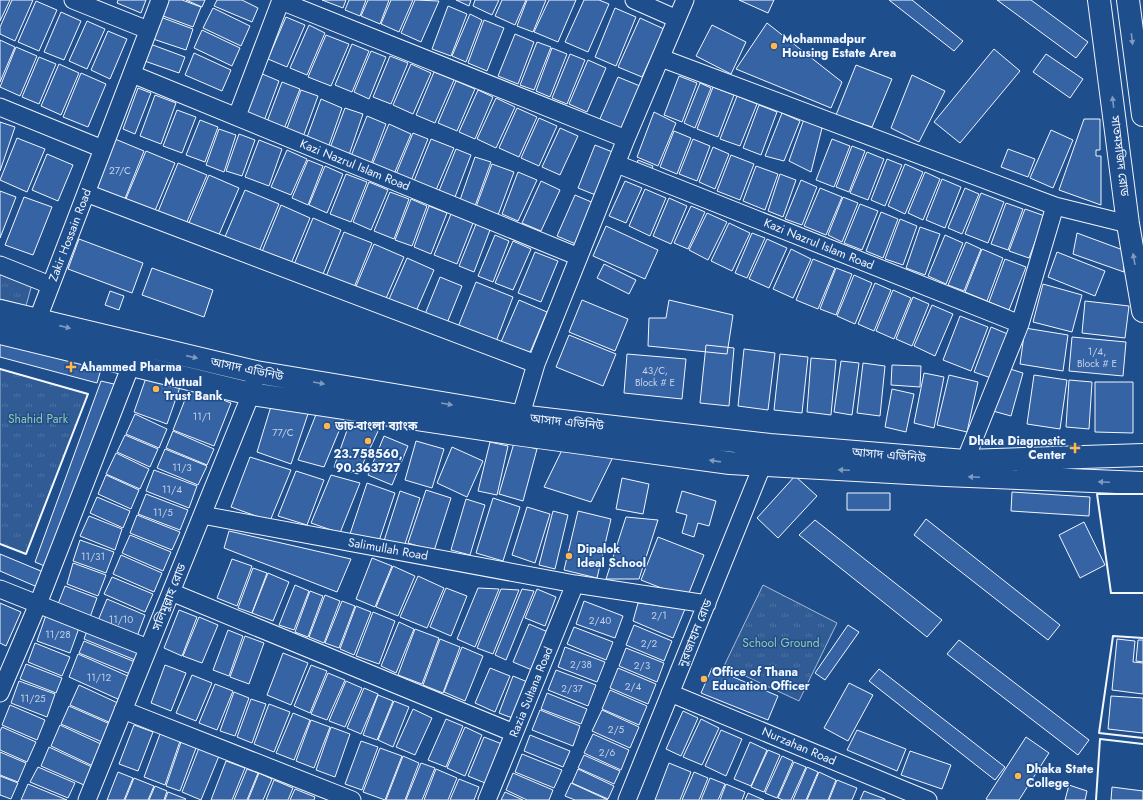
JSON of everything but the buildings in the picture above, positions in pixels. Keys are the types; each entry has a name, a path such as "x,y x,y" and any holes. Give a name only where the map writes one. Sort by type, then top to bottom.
{"main road":[{"name":"সাতমসজিদ রোড","path":"1100,0 1128,224 1143,311"},
{"path":"1128,0 1143,115"},
{"name":"আসাদ এভিনিউ","path":"0,311 256,372 517,425 762,466 1143,483"},
{"name":"আসাদ এভিনিউ","path":"0,334 251,394 517,425 770,444 964,461 1143,455"}],"street":[{"path":"73,0 148,30"},
{"name":"Zakir Hossain Road","path":"37,320 160,0"},
{"path":"236,116 281,0 626,139"},
{"path":"634,0 677,19"},
{"path":"517,425 536,364 626,139 685,0"},
{"path":"661,58 1056,206 1128,224"},
{"name":"Kazi Nazrul Islam Road","path":"132,74 579,257"},
{"path":"0,107 103,149"},
{"name":"Kazi Nazrul Islam Road","path":"617,164 1020,324"},
{"path":"86,193 536,364"},
{"path":"964,461 1020,324 1056,206"},
{"path":"0,265 50,285"},
{"path":"0,693 38,604 131,365"},
{"name":"সলিমুল্লাহ রোড","path":"87,800 251,394 256,372"},
{"name":"নুরজাহান রোড","path":"627,800 770,444"},
{"name":"Salimullah Road","path":"202,515 575,584 707,604"},
{"name":"Razia Sultana Road","path":"487,800 575,584"},
{"path":"0,589 148,648"},
{"path":"171,592 514,733"},
{"name":"Nurzahan Road","path":"670,693 928,800"},
{"path":"123,710 352,800"}],"green space":[{"path":"0,272 32,284 26,306 0,299"},
{"name":"Shahid Park","path":"0,369 88,394 26,554 0,544"},
{"name":"School Ground","path":"763,585 837,623 799,701 724,666"}],"wall":[{"path":"0,369 88,394 26,554 0,544"},
{"path":"1143,494 1097,494 1111,593 1143,593"},
{"path":"1143,638 1113,636 1099,733 1143,738"},
{"path":"1096,800 1100,739 1143,744"}],"place":[{"name":"Mohammadpur Housing Estate Area","path":"774,46"},
{"name":"Ahammed Pharma","path":"71,367"},
{"name":"Mutual Trust Bank","path":"156,389"},
{"name":"ডাচ-বাংলা ব্যাংক","path":"327,426"},
{"name":"23.758560, 90.363727","path":"368,441"},
{"name":"Dhaka Diagnostic Center","path":"1075,448"},
{"name":"Dipalok Ideal School","path":"569,556"},
{"name":"Office of Thana Education Officer","path":"704,679"},
{"name":"Dhaka State College","path":"1018,776"}]}
